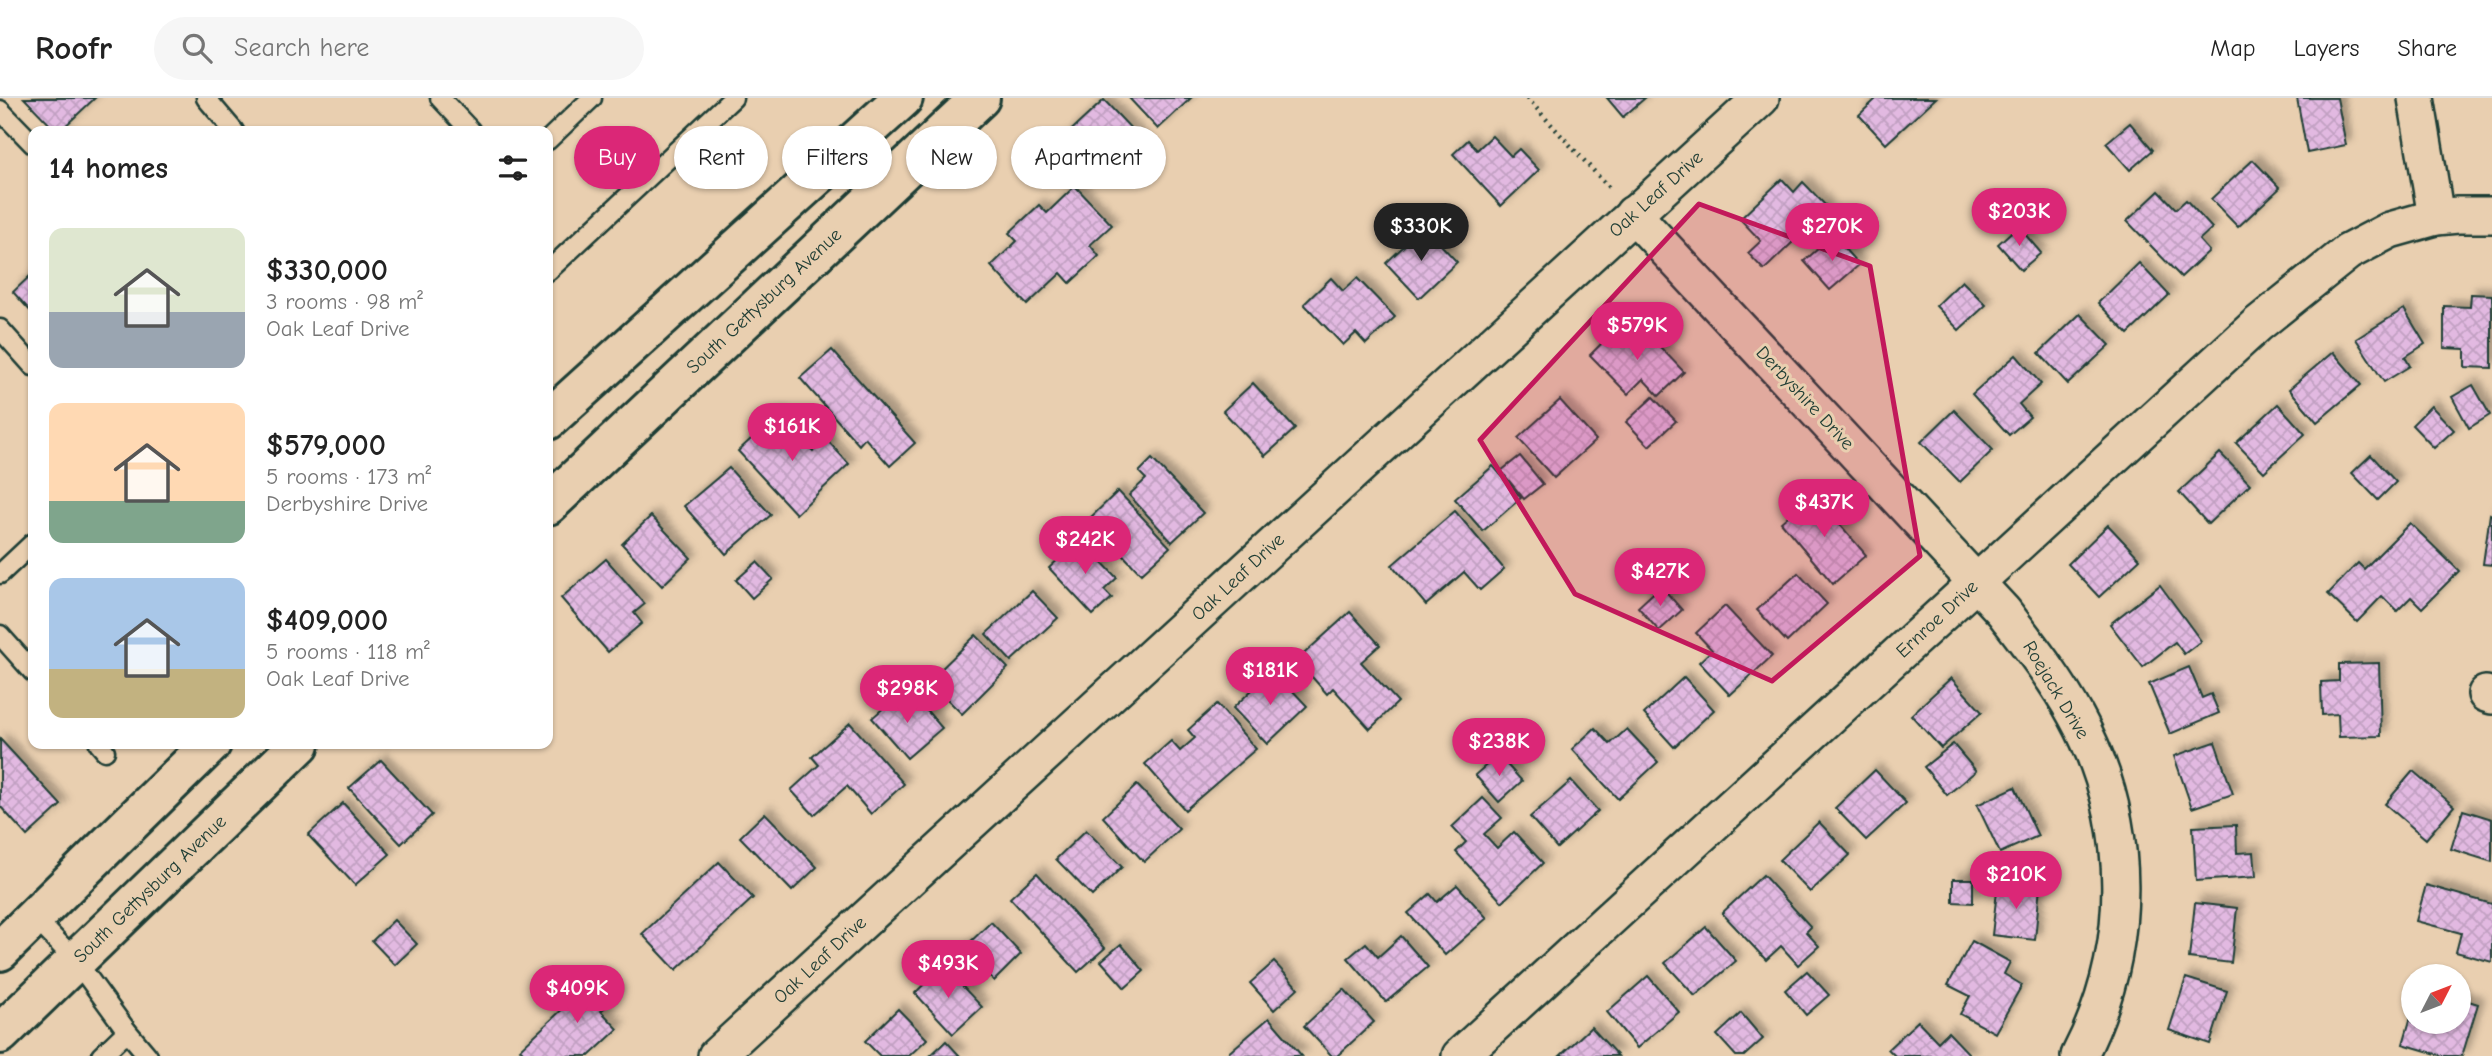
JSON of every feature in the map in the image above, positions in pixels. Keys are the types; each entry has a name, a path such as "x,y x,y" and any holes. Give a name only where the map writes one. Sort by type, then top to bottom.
{"main road":[{"path":"553,415 903,98"},
{"name":"South Gettysburg Avenue","path":"553,500 979,98"},
{"path":"0,951 206,749"},
{"name":"South Gettysburg Avenue","path":"0,1034 294,749"}],"street":[{"name":"Oak Leaf Drive","path":"716,1056 1761,98"},
{"path":"2416,98 2436,218"},
{"name":"Derbyshire Drive","path":"1633,215 1977,582"},
{"name":"Ernroe Drive","path":"1461,1056 2257,326 2348,251 2390,230 2436,218 2492,215"},
{"name":"Roejack Drive","path":"1977,582 2030,645 2077,718 2102,772 2110,803 2120,866 2118,930 2113,961 2099,1010 2080,1056"}],"lane":[{"path":"206,98 230,126"},
{"path":"440,98 466,126"},
{"path":"553,135 592,98"},
{"path":"553,266 733,98"},
{"path":"0,110 28,139"},
{"path":"0,329 28,360"},
{"path":"0,575 28,548"},
{"path":"0,635 28,666"},
{"path":"34,917 76,961 148,1056"},
{"path":"101,1056 127,1031"}],"path":[{"path":"1527,98 1633,215"}],"highlighted area":[{"path":"1699,204 1870,266 1920,556 1772,681 1575,594 1480,440"}],"building":[{"path":"24,98 95,98 65,126 51,126"},
{"path":"1129,98 1191,98 1161,126 1155,126"},
{"path":"1607,98 1645,98 1623,117"},
{"path":"1877,98 1936,98 1886,144 1859,115"},
{"path":"2297,98 2337,98 2346,145 2307,153"},
{"path":"1104,100 1128,126 1076,126"},
{"path":"2130,123 2153,150 2130,170 2106,143"},
{"path":"1492,136 1511,156 1519,149 1539,170 1501,206 1453,154 1468,140 1477,150"},
{"path":"2253,160 2280,188 2238,227 2211,199"},
{"path":"1782,179 1794,192 1803,182 1828,208 1764,270 1748,253 1761,241 1740,219"},
{"path":"1072,189 1078,189 1112,225 1090,245 1099,256 1070,283 1061,273 1027,305 991,266 1017,241 1009,233 1039,205 1047,213"},
{"path":"2159,191 2176,209 2186,200 2212,228 2199,240 2209,251 2181,277 2127,221"},
{"path":"2018,226 2041,253 2021,270 1998,244"},
{"path":"1424,227 1457,262 1419,298 1386,263"},
{"path":"1833,236 1859,265 1830,290 1804,261"},
{"path":"2139,263 2169,295 2128,334 2098,303"},
{"path":"28,278 28,308 13,292"},
{"path":"1331,278 1343,291 1357,278 1395,317 1366,344 1356,333 1343,345 1304,304"},
{"path":"1962,281 1986,305 1959,330 1936,306"},
{"path":"2471,294 2492,295 2492,368 2465,367 2465,349 2444,348 2444,306 2470,307"},
{"path":"2404,309 2425,344 2405,357 2410,366 2384,382 2356,339"},
{"path":"2080,314 2110,345 2068,384 2039,353"},
{"path":"1642,328 1684,372 1659,396 1643,379 1628,394 1590,355 1615,330 1627,343"},
{"path":"832,350 915,443 890,466 865,438 859,445 800,378"},
{"path":"2333,352 2361,385 2317,422 2289,389"},
{"path":"2016,355 2041,384 2019,404 2030,417 2009,435 1972,394"},
{"path":"1253,383 1295,429 1265,456 1223,411"},
{"path":"2473,385 2490,415 2469,428 2452,397"},
{"path":"1653,397 1676,421 1649,446 1626,422"},
{"path":"1560,400 1596,440 1554,478 1518,438"},
{"path":"2278,404 2305,434 2264,472 2236,443"},
{"path":"2431,406 2454,430 2434,448 2412,425"},
{"path":"1954,410 1993,450 1960,482 1921,442"},
{"path":"778,414 813,451 826,439 849,464 796,514 738,451"},
{"path":"2220,453 2250,484 2208,524 2179,492"},
{"path":"2371,455 2396,482 2378,500 2352,473"},
{"path":"1520,456 1543,484 1524,499 1501,471"},
{"path":"1152,459 1203,513 1172,542 1129,495 1146,479 1139,472"},
{"path":"1493,466 1521,498 1483,531 1455,499"},
{"path":"729,468 771,515 726,554 684,506"},
{"path":"1118,491 1170,547 1141,574 1089,519"},
{"path":"1814,494 1866,555 1833,584 1781,522"},
{"path":"1455,511 1504,569 1480,590 1464,572 1426,605 1392,565"},
{"path":"2490,514 2492,515 2492,565 2483,564"},
{"path":"651,516 691,558 662,586 622,544"},
{"path":"2410,523 2459,571 2422,608 2411,597 2397,611 2382,596 2357,622 2328,594 2358,563 2364,569"},
{"path":"2108,525 2140,559 2099,597 2068,564"},
{"path":"1080,539 1117,578 1104,590 1112,598 1093,615 1049,568"},
{"path":"606,559 645,604 634,613 642,623 608,652 561,598"},
{"path":"757,562 773,579 752,598 736,580"},
{"path":"1798,573 1827,604 1787,642 1757,610"},
{"path":"2160,585 2201,641 2184,654 2175,642 2143,667 2110,624"},
{"path":"1661,586 1682,610 1659,631 1638,607"},
{"path":"1032,591 1058,618 1011,661 986,634"},
{"path":"1725,606 1772,656 1730,695 1699,662 1712,650 1696,633"},
{"path":"1350,612 1380,645 1361,662 1398,702 1370,729 1333,688 1327,694 1297,660"},
{"path":"976,635 1008,668 962,714 929,681"},
{"path":"2379,663 2381,736 2339,737 2338,714 2322,715 2321,682 2339,681 2339,664"},
{"path":"2189,667 2202,698 2211,694 2219,713 2170,734 2149,684"},
{"path":"1273,670 1307,706 1267,744 1233,708"},
{"path":"1684,677 1714,710 1674,747 1644,714"},
{"path":"1951,678 1982,712 1941,748 1911,715"},
{"path":"915,697 942,728 907,758 872,718 894,699 903,708"},
{"path":"1217,704 1256,749 1185,810 1145,764 1171,741 1180,751 1195,738 1188,730"},
{"path":"850,723 904,784 871,814 847,786 814,815 791,790 819,765 812,757"},
{"path":"1595,728 1610,744 1627,729 1658,762 1618,799 1572,749"},
{"path":"0,739 61,805 27,836 0,806"},
{"path":"2215,742 2233,794 2192,808 2174,756"},
{"path":"1953,744 1976,771 1947,795 1924,767"},
{"path":"1498,755 1522,781 1499,802 1475,775"},
{"path":"381,760 432,815 401,844 349,788"},
{"path":"1875,770 1906,803 1866,840 1835,808"},
{"path":"2413,771 2454,806 2426,839 2385,804"},
{"path":"1571,781 1598,811 1557,848 1530,817"},
{"path":"1137,785 1179,829 1144,862 1103,817"},
{"path":"2015,787 2038,836 2000,853 1977,805"},
{"path":"1483,798 1502,818 1484,834 1497,848 1514,832 1543,863 1502,902 1456,852 1466,842 1452,827"},
{"path":"343,803 390,854 355,885 308,835"},
{"path":"2463,810 2492,819 2492,862 2451,849"},
{"path":"765,813 817,867 792,891 740,837"},
{"path":"1819,822 1850,855 1810,892 1779,860"},
{"path":"2236,825 2237,853 2254,852 2256,877 2196,881 2193,827"},
{"path":"1086,830 1122,867 1092,896 1056,859"},
{"path":"719,862 753,898 676,970 642,934"},
{"path":"1037,873 1105,948 1078,972 1010,898"},
{"path":"1763,875 1811,927 1806,932 1819,946 1798,965 1781,946 1766,960 1722,913"},
{"path":"1953,879 1973,879 1973,903 1953,902"},
{"path":"1998,882 2040,886 2035,940 1992,935"},
{"path":"1457,885 1487,918 1445,955 1408,913 1430,894 1437,902"},
{"path":"2426,885 2492,904 2492,962 2456,952 2461,933 2416,921"},
{"path":"2195,903 2237,908 2231,963 2189,958"},
{"path":"394,920 417,944 395,965 372,941"},
{"path":"991,922 1021,954 994,981 963,949"},
{"path":"1706,927 1736,961 1695,996 1665,963"},
{"path":"1401,936 1428,967 1386,1002 1348,958 1366,943 1378,957"},
{"path":"1972,941 2010,962 2004,974 2022,985 1995,1033 1960,1014 1970,996 1948,985"},
{"path":"1121,944 1144,971 1125,988 1101,961"},
{"path":"1274,962 1298,988 1274,1010 1250,983"},
{"path":"943,966 982,1007 953,1034 915,993"},
{"path":"1807,971 1829,995 1806,1015 1785,990"},
{"path":"599,975 618,995 601,1011 618,1029 589,1056 526,1056 520,1049"},
{"path":"1648,976 1679,1012 1637,1048 1607,1012"},
{"path":"2186,978 2227,991 2210,1044 2169,1030"},
{"path":"1344,989 1374,1022 1337,1056 1332,1056 1304,1026"},
{"path":"2471,1002 2478,1004 2471,1027"},
{"path":"898,1009 927,1039 909,1056 880,1056 865,1041"},
{"path":"1741,1013 1763,1039 1744,1056 1736,1056 1717,1035"},
{"path":"1269,1018 1302,1056 1226,1055"},
{"path":"1918,1021 1938,1042 1948,1032 1971,1056 1895,1056 1888,1049"},
{"path":"1591,1027 1618,1056 1560,1056"},
{"path":"2406,1034 2469,1034 2462,1056 2443,1056 2403,1044"},
{"path":"946,1041 960,1056 930,1056"}]}
